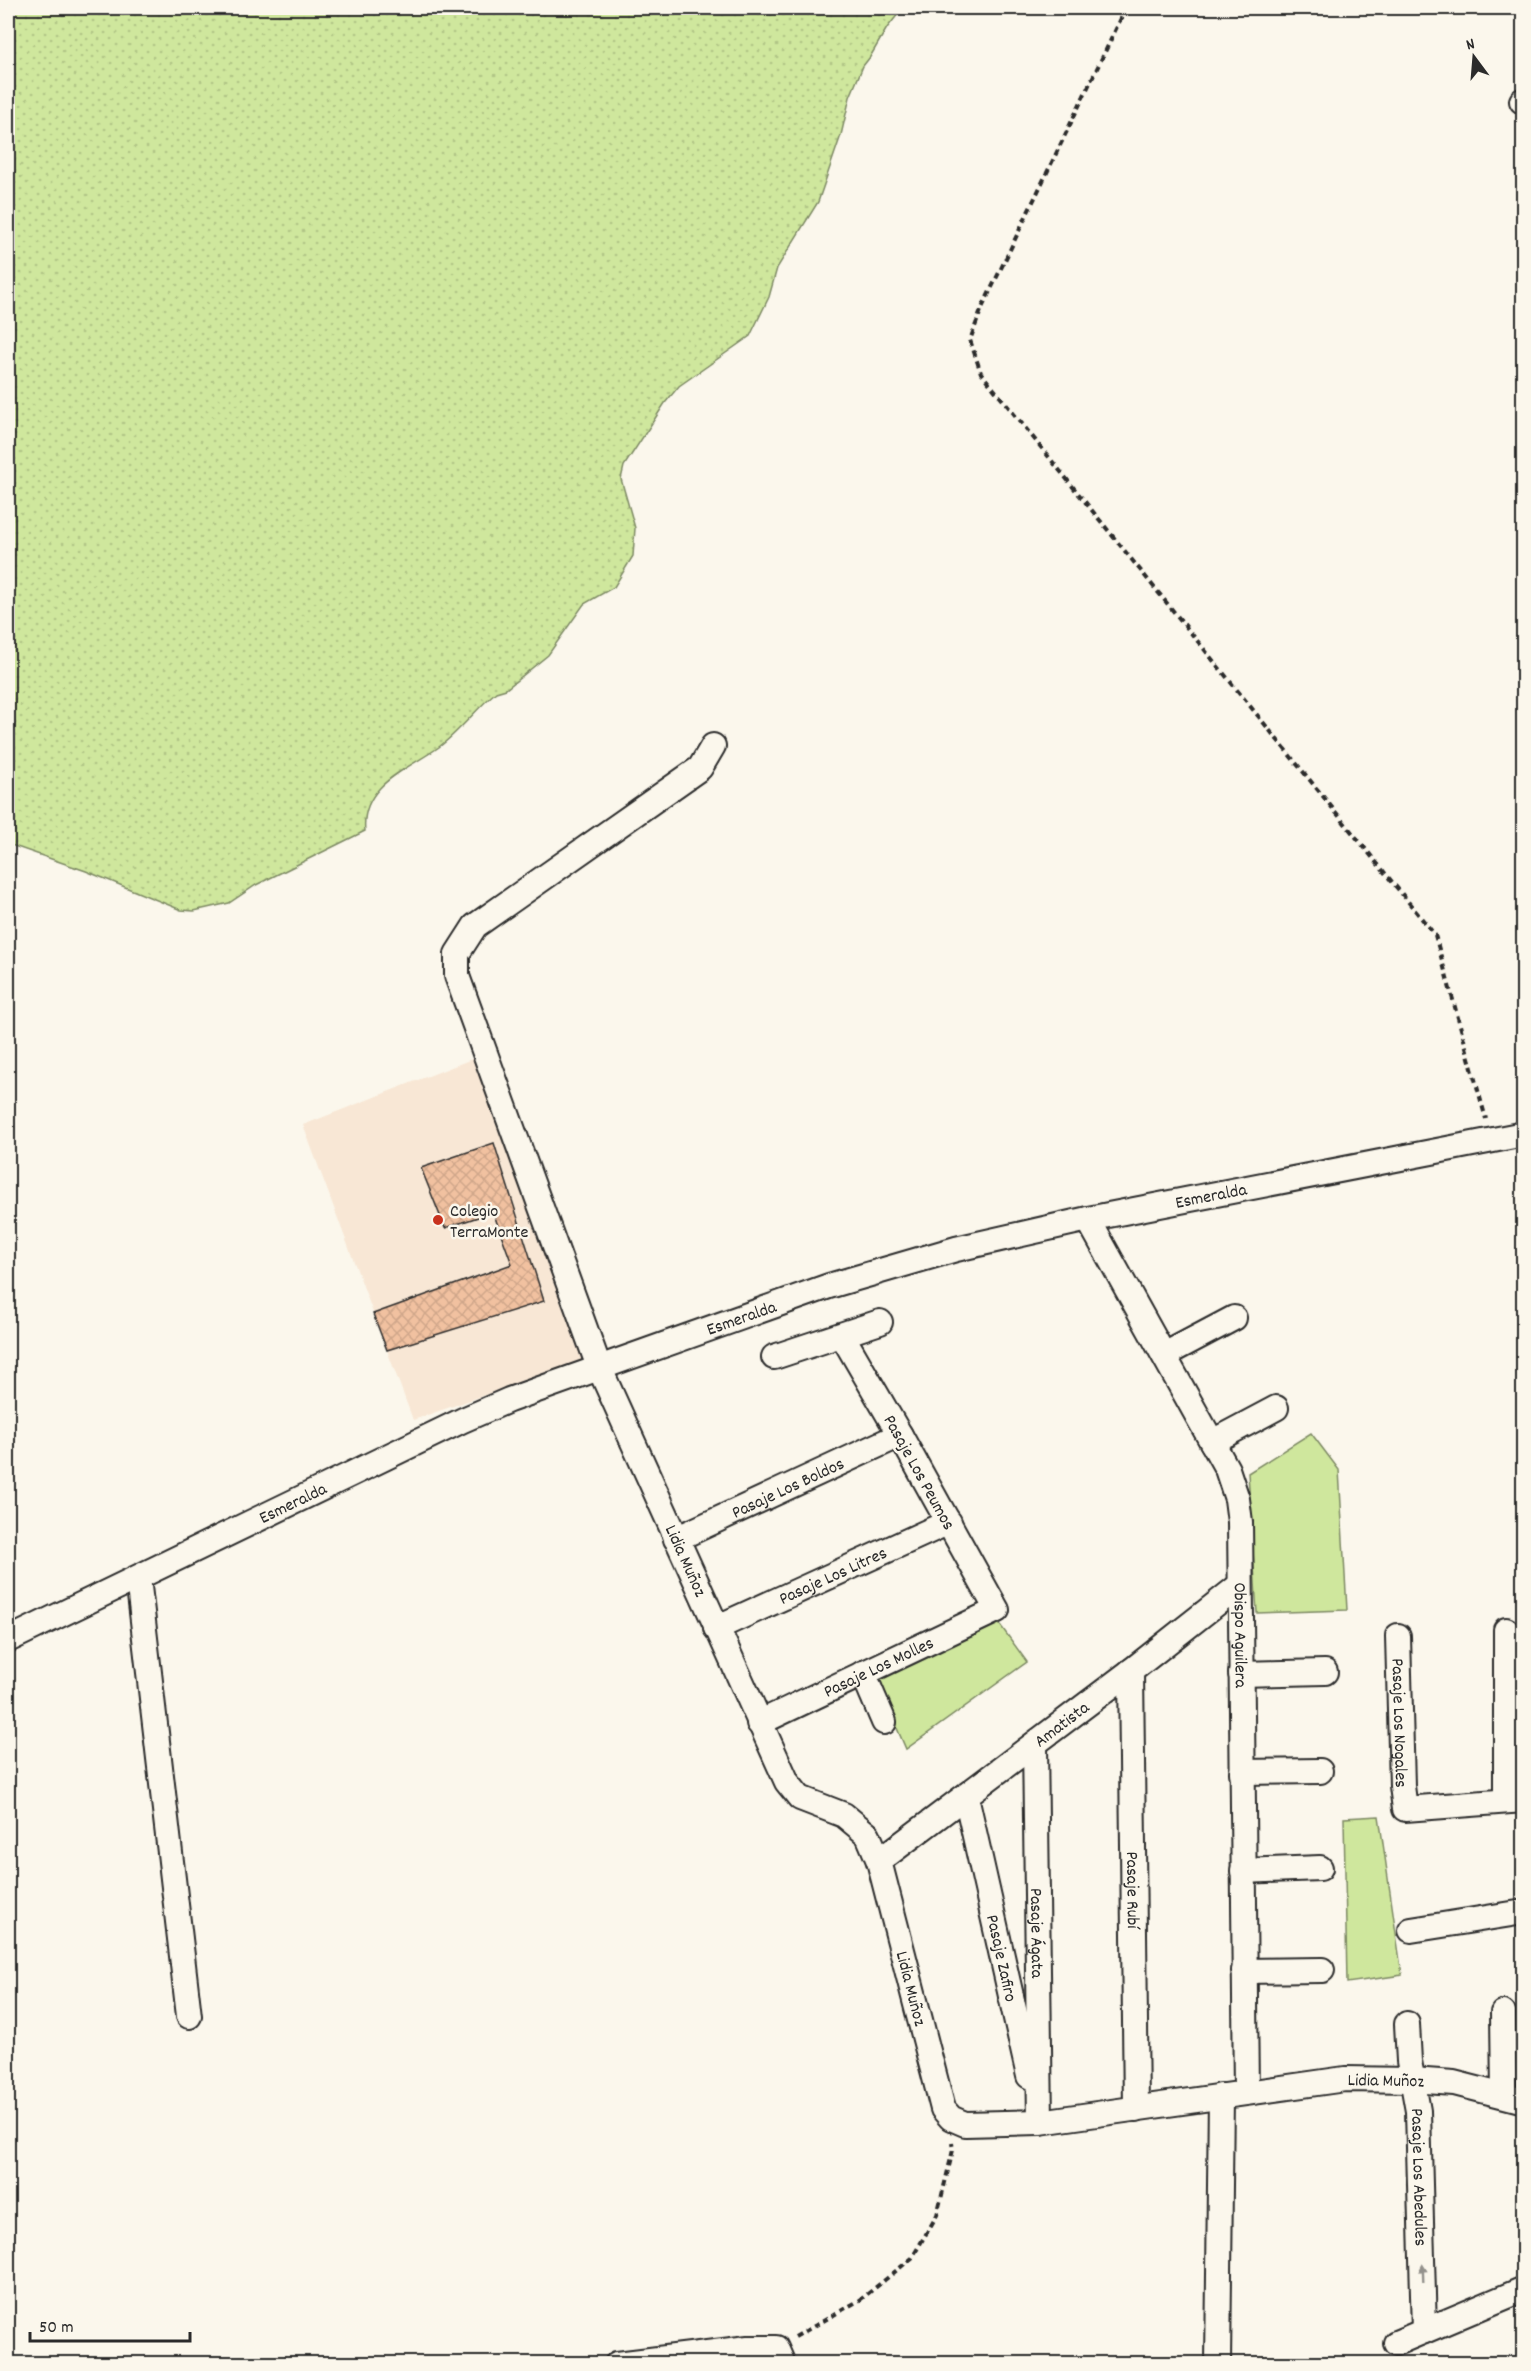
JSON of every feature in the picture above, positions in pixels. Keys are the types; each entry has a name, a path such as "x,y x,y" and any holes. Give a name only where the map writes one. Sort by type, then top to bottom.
{"street":[{"name":"Lidia Muñoz","path":"713,746 700,768 475,926 458,954 457,976 599,1367 787,1782 800,1798 844,1815 868,1835 879,1861 943,2109 951,2118 965,2124 1040,2122 1345,2079 1412,2079 1454,2083 1514,2097"},
{"name":"Esmeralda","path":"8,1640 463,1420 599,1367 829,1286 1022,1233 1088,1218 1524,1134"},
{"name":"Obispo Aguilera","path":"1088,1218 1227,1469 1237,1499 1240,1585 1245,2092"},
{"path":"1164,1356 1234,1318"},
{"path":"774,1357 880,1322"},
{"name":"Pasaje Los Peumos","path":"842,1335 997,1610"},
{"path":"1212,1442 1276,1408"},
{"name":"Pasaje Los Boldos","path":"676,1539 900,1435"},
{"name":"Pasaje Los Litres","path":"716,1628 949,1522"},
{"path":"138,1578 189,2016"},
{"name":"Amatista","path":"879,1861 1131,1671 1240,1585"},
{"name":"Pasaje Los Molles","path":"759,1723 997,1610"},
{"path":"1506,1630 1515,1800"},
{"name":"Pasaje Los Nogales","path":"1398,1636 1402,1786 1405,1809 1515,1800"},
{"name":"Pasaje Rubí","path":"1131,1671 1136,2109"},
{"path":"1241,1674 1325,1672"},
{"path":"863,1673 884,1722"},
{"name":"Pasaje Ágata","path":"1035,1744 1040,2122"},
{"path":"1242,1772 1320,1771"},
{"name":"Pasaje Zafiro","path":"966,1796 1040,2122"},
{"path":"1243,1871 1320,1868"},
{"path":"1411,1930 1524,1912"},
{"path":"1244,1971 1322,1970"},
{"path":"1503,2013 1514,2097"},
{"name":"Pasaje Los Abedules","path":"1407,2024 1412,2079 1418,2111 1424,2331"},
{"path":"1218,2364 1221,2096"},
{"path":"1396,2343 1524,2289"},
{"path":"617,2364 748,2348 779,2356"}],"path":[{"path":"1126,8 982,308 970,340 981,373 1435,935 1492,1140"},
{"path":"779,2356 860,2300 912,2258 937,2215 953,2150 951,2118"}],"shaded area":[{"name":"Colegio TerraMonte","path":"477,1057 591,1358 413,1420 303,1125"}],"green space":[{"path":"8,8 903,8 887,28 863,66 850,97 841,135 818,202 777,268 769,297 750,336 679,386 665,403 624,466 621,479 635,528 633,556 614,587 584,604 548,655 506,689 496,692 439,747 401,771 378,790 370,801 365,831 256,885 229,903 194,911 181,910 86,871 8,844"},
{"path":"1311,1433 1339,1470 1347,1610 1257,1613 1248,1473"},
{"path":"995,1618 1027,1662 906,1749 874,1675"},
{"path":"1379,1816 1402,1975 1347,1983 1344,1818"}],"building":[{"path":"494,1143 544,1301 387,1350 373,1314 512,1264 493,1212 445,1228 421,1168"}],"place":[{"name":"Colegio TerraMonte","path":"438,1220"}]}
